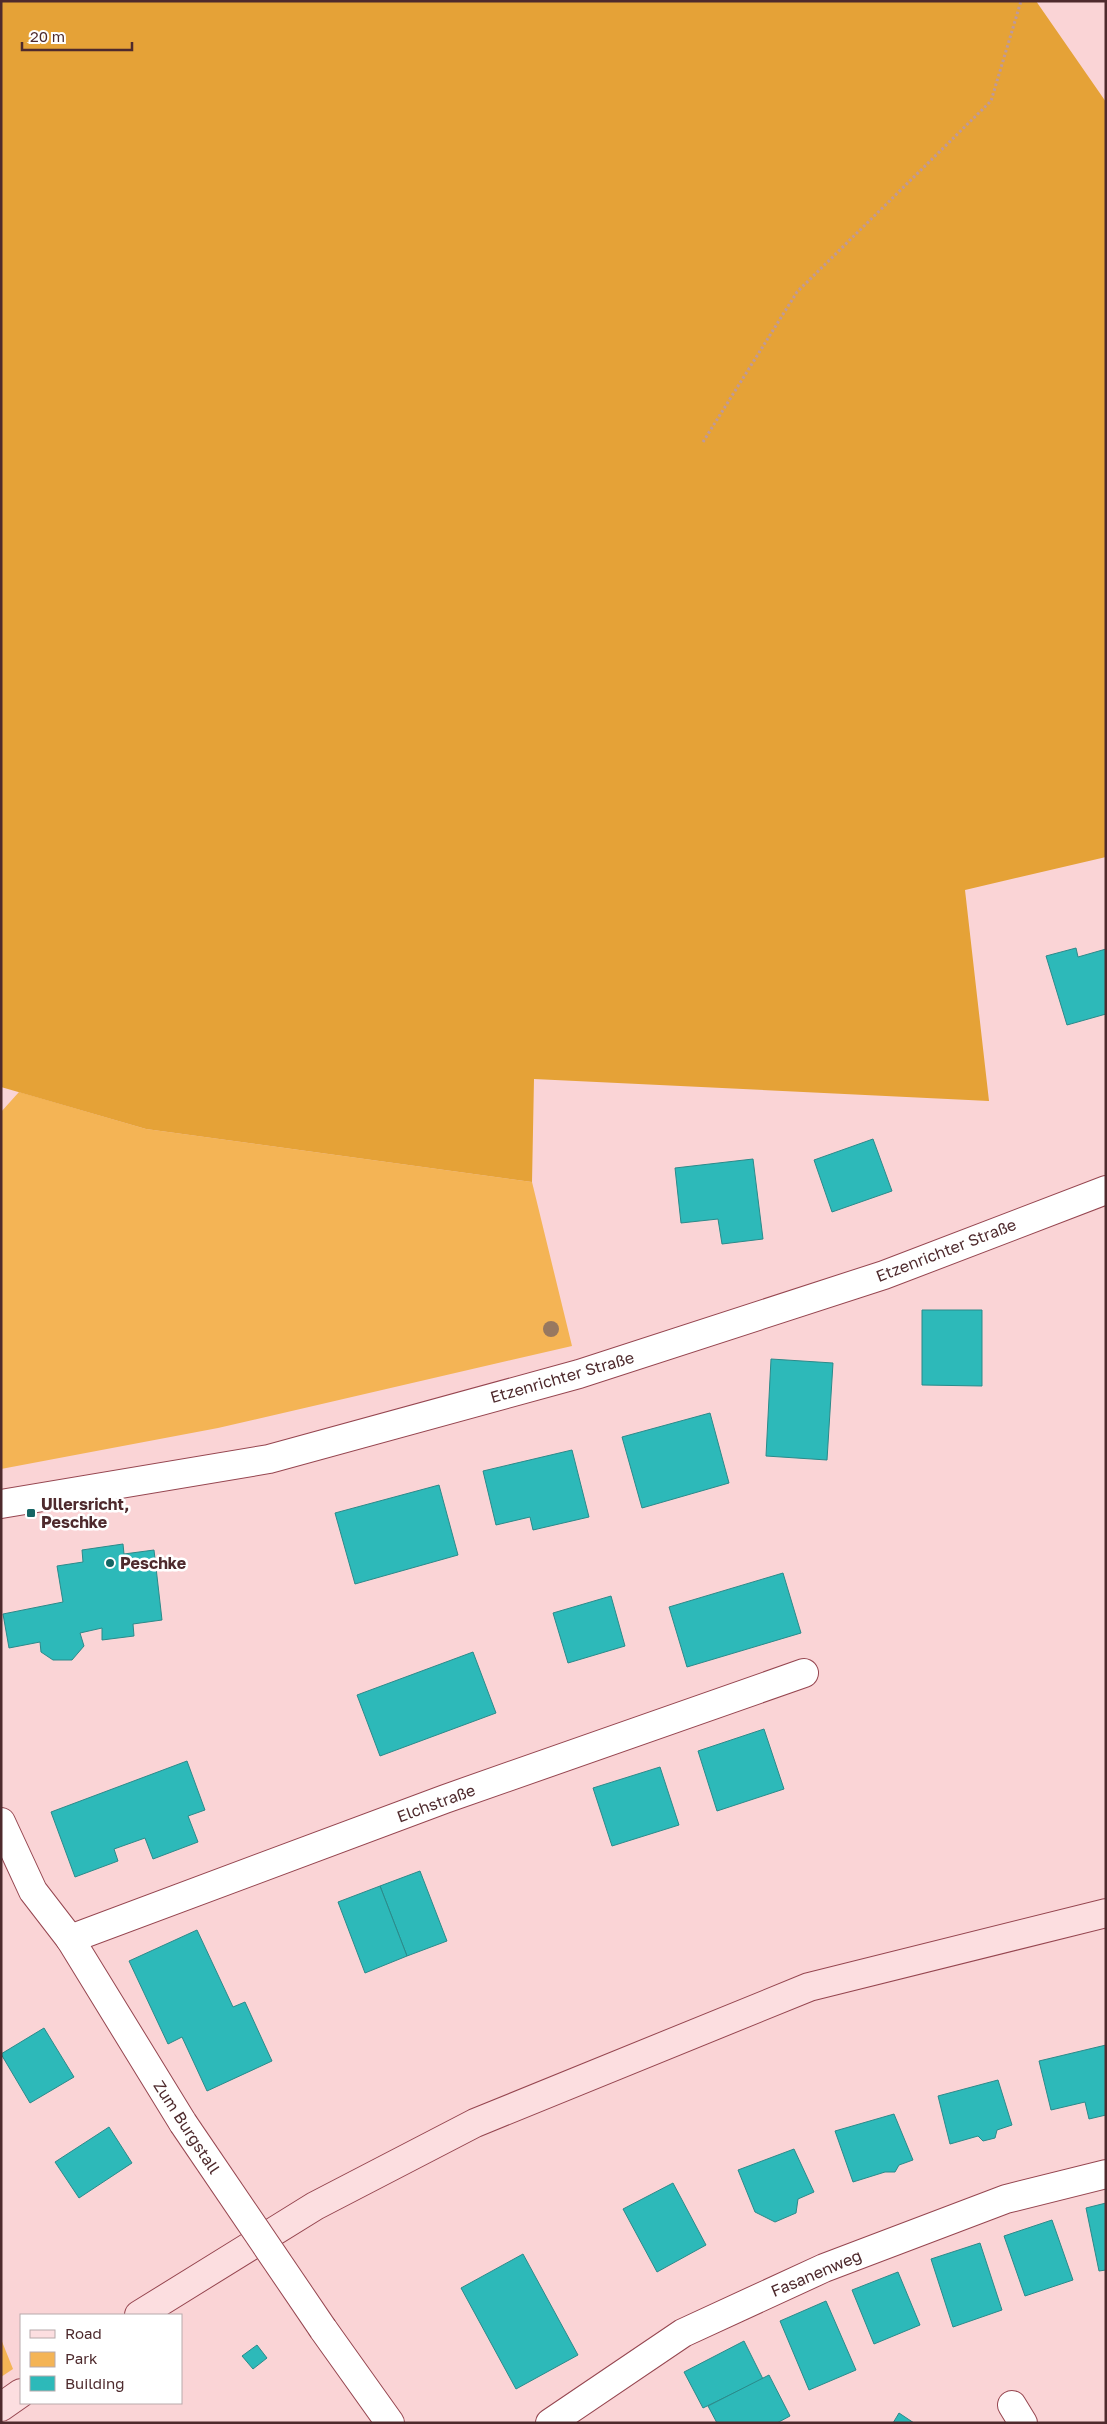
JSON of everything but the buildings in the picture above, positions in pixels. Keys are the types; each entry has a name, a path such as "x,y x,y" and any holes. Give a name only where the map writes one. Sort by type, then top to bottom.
{"main road":[{"path":"141,2314 315,2206 484,2120 809,1987 1106,1913"},
{"path":"1,2406 20,2394"}],"street":[{"name":"Etzenrichter Straße","path":"1,1504 270,1459 579,1374 884,1275 1106,1190"},
{"name":"Elchstraße","path":"70,1939 445,1799 804,1673"},
{"name":"Zum Burgstall","path":"1,1822 32,1891 70,1939 183,2123 323,2329 390,2423"},
{"name":"Fasanenweg","path":"550,2423 683,2333 824,2268 1006,2199 1106,2174"}],"path":[{"path":"703,442 798,292 991,101 1021,1"}],"green space":[{"path":"19,1092 146,1129 532,1182 572,1346 218,1428 1,1469 1,1112"},
{"path":"1,2339 13,2369 1,2377"}],"shaded area":[{"path":"1,1 1036,1 1106,102 1106,857 965,890 989,1101 534,1079 532,1182 146,1129 1,1087"}],"place":[{"name":"Ullersricht, Peschke","path":"31,1513"},
{"name":"Peschke","path":"110,1563"}]}
